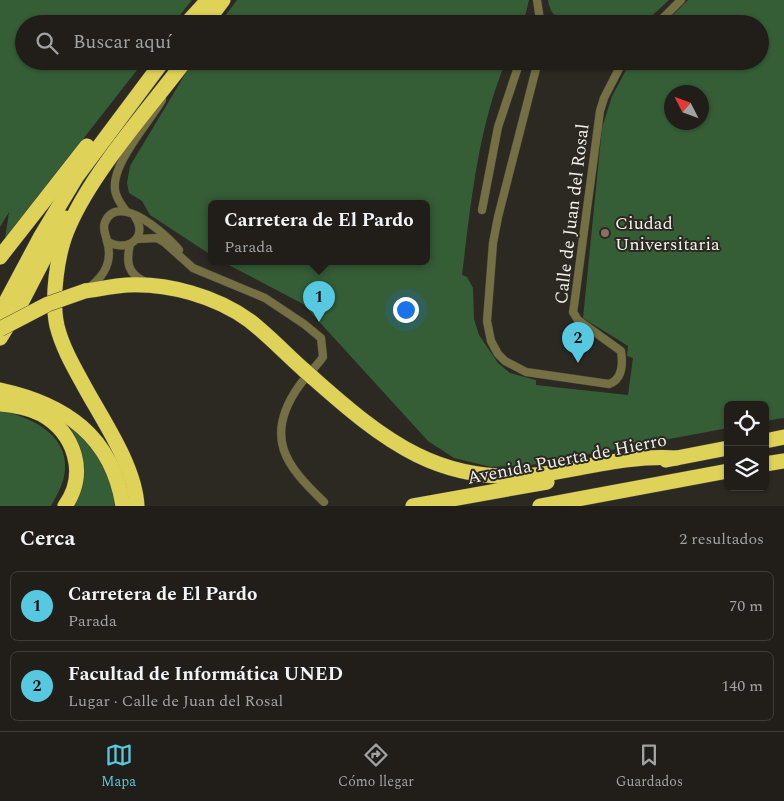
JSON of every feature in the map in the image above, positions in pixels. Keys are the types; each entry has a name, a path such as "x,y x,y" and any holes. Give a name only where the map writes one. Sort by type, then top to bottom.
{"highway":[{"path":"195,15 209,0"},
{"path":"198,15 209,0"},
{"path":"212,15 224,0"},
{"path":"216,15 224,0"},
{"path":"0,258 149,70"},
{"path":"0,313 41,236 77,176 157,70"},
{"path":"0,338 20,305 52,241 91,175 174,70"},
{"path":"137,506 130,474 63,343 55,310 57,272 68,226 100,174 175,70"},
{"path":"0,329 48,304 85,291 128,285 172,288 203,297 231,309 250,322 360,419 393,443 427,460 457,470 496,475 530,475 639,457 676,458"},
{"path":"0,390 39,400 58,409 87,432 100,448 116,476 123,506"},
{"path":"0,404 25,408 41,414 56,424 64,435 76,457 78,470 73,492 65,506"},
{"path":"769,440 784,437"},
{"name":"Avenida Puerta de Hierro","path":"413,506 724,449"},
{"path":"769,463 784,461"},
{"path":"540,506 724,472"},
{"path":"554,506 578,499"}],"street":[{"path":"537,0 540,15"},
{"path":"667,15 681,0"},
{"path":"176,70 152,117 120,164 115,186 116,194 126,211 164,232 182,254 205,274"},
{"path":"482,210 498,126 517,70"},
{"name":"Calle de Juan del Rosal","path":"536,70 493,243 488,332 498,354 505,362 526,372 608,384 615,381 620,375 621,350 578,320 574,312 600,111 604,98 618,70"},
{"path":"85,291 101,278 107,267 109,255 104,224 109,216 117,212 126,211"},
{"path":"135,217 139,225 127,260 128,267 144,281 172,288"},
{"path":"108,241 114,246 157,238 164,242 183,261 205,274 265,298 321,338 323,357 299,385 289,402 284,414 282,441 284,454 290,466 324,502"}],"green space":[{"path":"0,0 192,0 180,15 15,15 15,70 137,70 5,239 9,212 0,227"},
{"path":"237,0 529,0 525,15 226,15"},
{"path":"548,0 669,0 653,15 554,15"},
{"path":"688,0 784,0 784,418 769,420 769,401 724,401 724,429 531,465 491,467 454,458 428,441 303,304 229,265 430,265 430,200 208,200 208,253 150,215 142,201 129,193 127,183 130,166 188,70 502,70 496,86 482,139 472,193 462,275 467,277 473,288 474,319 479,335 498,363 510,373 536,380 536,385 628,395 633,358 627,356 628,346 583,318 602,128 612,96 626,70 769,70 769,15 673,15"},
{"path":"0,410 34,422 53,437 60,446 64,457 65,470 60,489 51,506 0,506"},
{"path":"47,415 77,431 105,463 116,506 66,506 72,448"}],"place":[{"name":"Ciudad Universitaria","path":"605,233"},
{"name":"Carretera de El Pardo","path":"319,322"},
{"name":"Facultad de Informática UNED","path":"578,363"}]}
